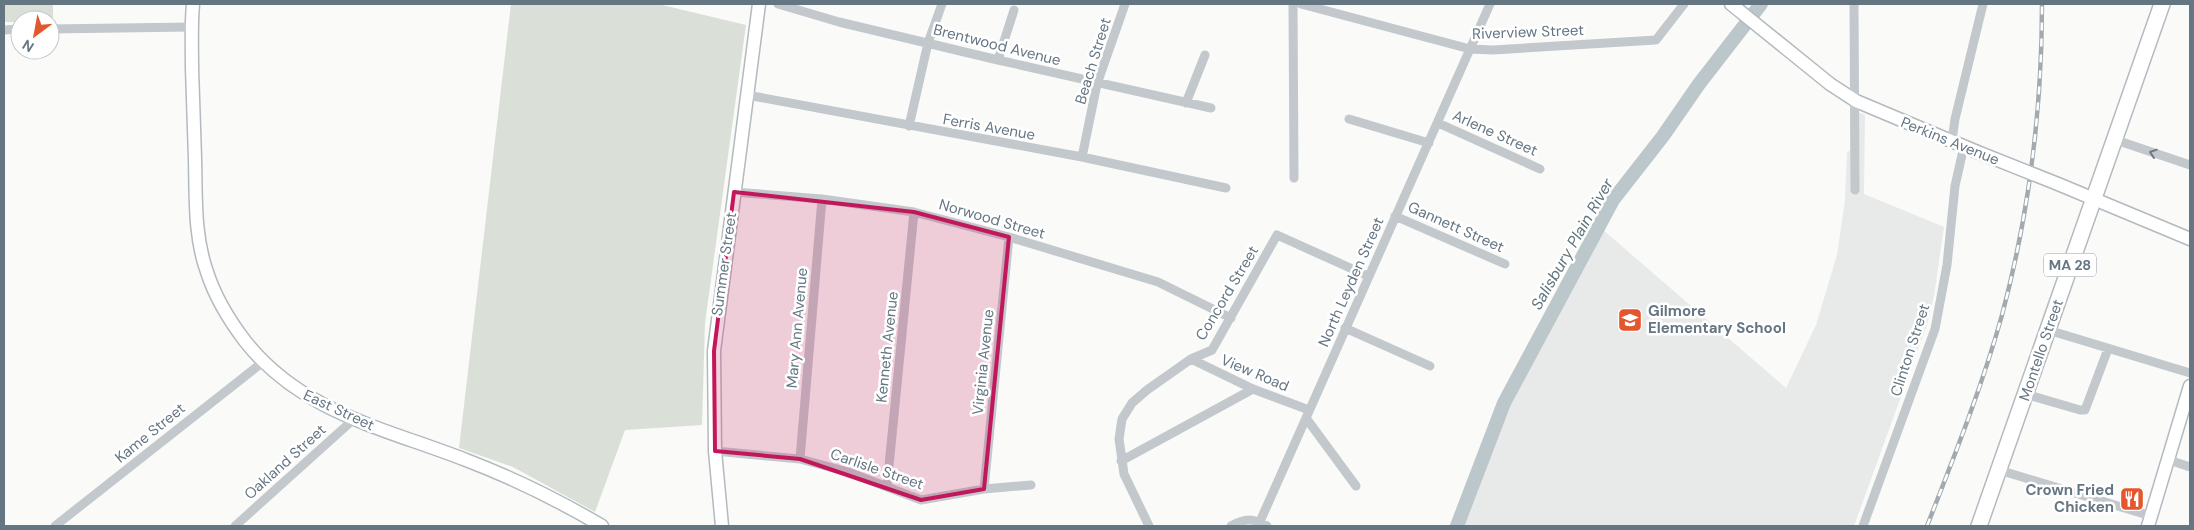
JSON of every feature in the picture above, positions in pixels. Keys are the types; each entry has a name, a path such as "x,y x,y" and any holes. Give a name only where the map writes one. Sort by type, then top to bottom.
{"main road":[{"name":"Montello Street","path":"1979,526 2093,199 2116,140 2162,4"}],"street":[{"name":"East Street","path":"193,4 191,27 196,200 200,248 206,271 228,318 263,362 293,388 311,399 354,419 511,478 553,498 602,526"},
{"name":"Summer Street","path":"722,526 715,451 714,350 759,4"},
{"name":"Brentwood Avenue","path":"778,4 839,22 1097,84 1211,108"},
{"path":"909,126 928,43 942,4"},
{"name":"Beach Street","path":"1082,157 1097,84 1125,4"},
{"path":"1292,4 1294,178"},
{"name":"Riverview Street","path":"1301,4 1470,49 1493,50 1656,40 1684,4"},
{"name":"North Leyden Street","path":"1262,525 1345,328 1490,4"},
{"path":"1854,4 1855,190"},
{"name":"Clinton Street","path":"1863,526 1934,329 1947,265 1955,186 1964,146 1954,119 1983,4"},
{"name":"Perkins Avenue","path":"1736,8 1830,84 1856,101 2190,239"},
{"path":"998,60 1014,10"},
{"path":"60,29 191,27"},
{"path":"1186,103 1205,55"},
{"name":"Ferris Avenue","path":"747,95 1082,157 1226,188"},
{"path":"1349,119 1429,143"},
{"name":"Arlene Street","path":"1438,123 1540,168"},
{"path":"2116,140 2190,166"},
{"name":"Norwood Street","path":"734,192 822,199 914,212 1010,237 1158,282 1231,318"},
{"name":"Mary Ann Avenue","path":"800,459 822,199"},
{"name":"Kenneth Avenue","path":"887,486 914,212"},
{"name":"Gannett Street","path":"1395,216 1505,264"},
{"name":"Concord Street","path":"1149,526 1126,481 1121,461 1119,432 1122,419 1128,408 1147,390 1192,360 1212,350 1277,235 1368,276"},
{"name":"Virginia Avenue","path":"984,489 1010,237"},
{"path":"1345,328 1430,366"},
{"path":"2048,330 2190,373"},
{"path":"2025,394 2085,410 2108,348"},
{"name":"View Road","path":"1192,360 1308,414"},
{"name":"Kame Street","path":"56,526 263,362"},
{"path":"1999,470 2150,521 2190,386"},
{"path":"1121,461 1253,389"},
{"path":"1308,414 1356,486"},
{"name":"Oakland Street","path":"235,526 354,419"},
{"name":"Carlisle Street","path":"715,451 800,459 887,486 921,500 984,489 1031,485"},
{"path":"2169,460 2190,467"},
{"path":"1231,526 1246,519 1262,525"}],"highlighted area":[{"path":"734,192 914,212 1009,237 984,489 921,500 800,459 715,451 714,351"}],"shaded area":[{"path":"4,4 53,4 53,10 10,10 10,22 4,22"},
{"path":"511,4 658,4 746,25 705,323 702,425 625,430 595,512 513,467 459,448"},
{"name":"Gilmore Elementary School","path":"1850,109 1865,115 1864,194 1944,227 1934,296 1927,325 1854,526 1458,526 1495,431 1506,408 1602,229 1786,388 1816,325 1837,255 1845,200 1847,152 1850,151"}],"waterway":[{"name":"Salisbury Plain River","path":"1457,526 1504,403 1613,200 1761,4"}],"railway":[{"path":"1927,526 1986,369 2002,315 2020,238 2027,200 2040,82 2042,4"}],"place":[{"name":"Gilmore Elementary School","path":"1630,320"},
{"name":"Crown Fried Chicken","path":"2132,499"}]}
